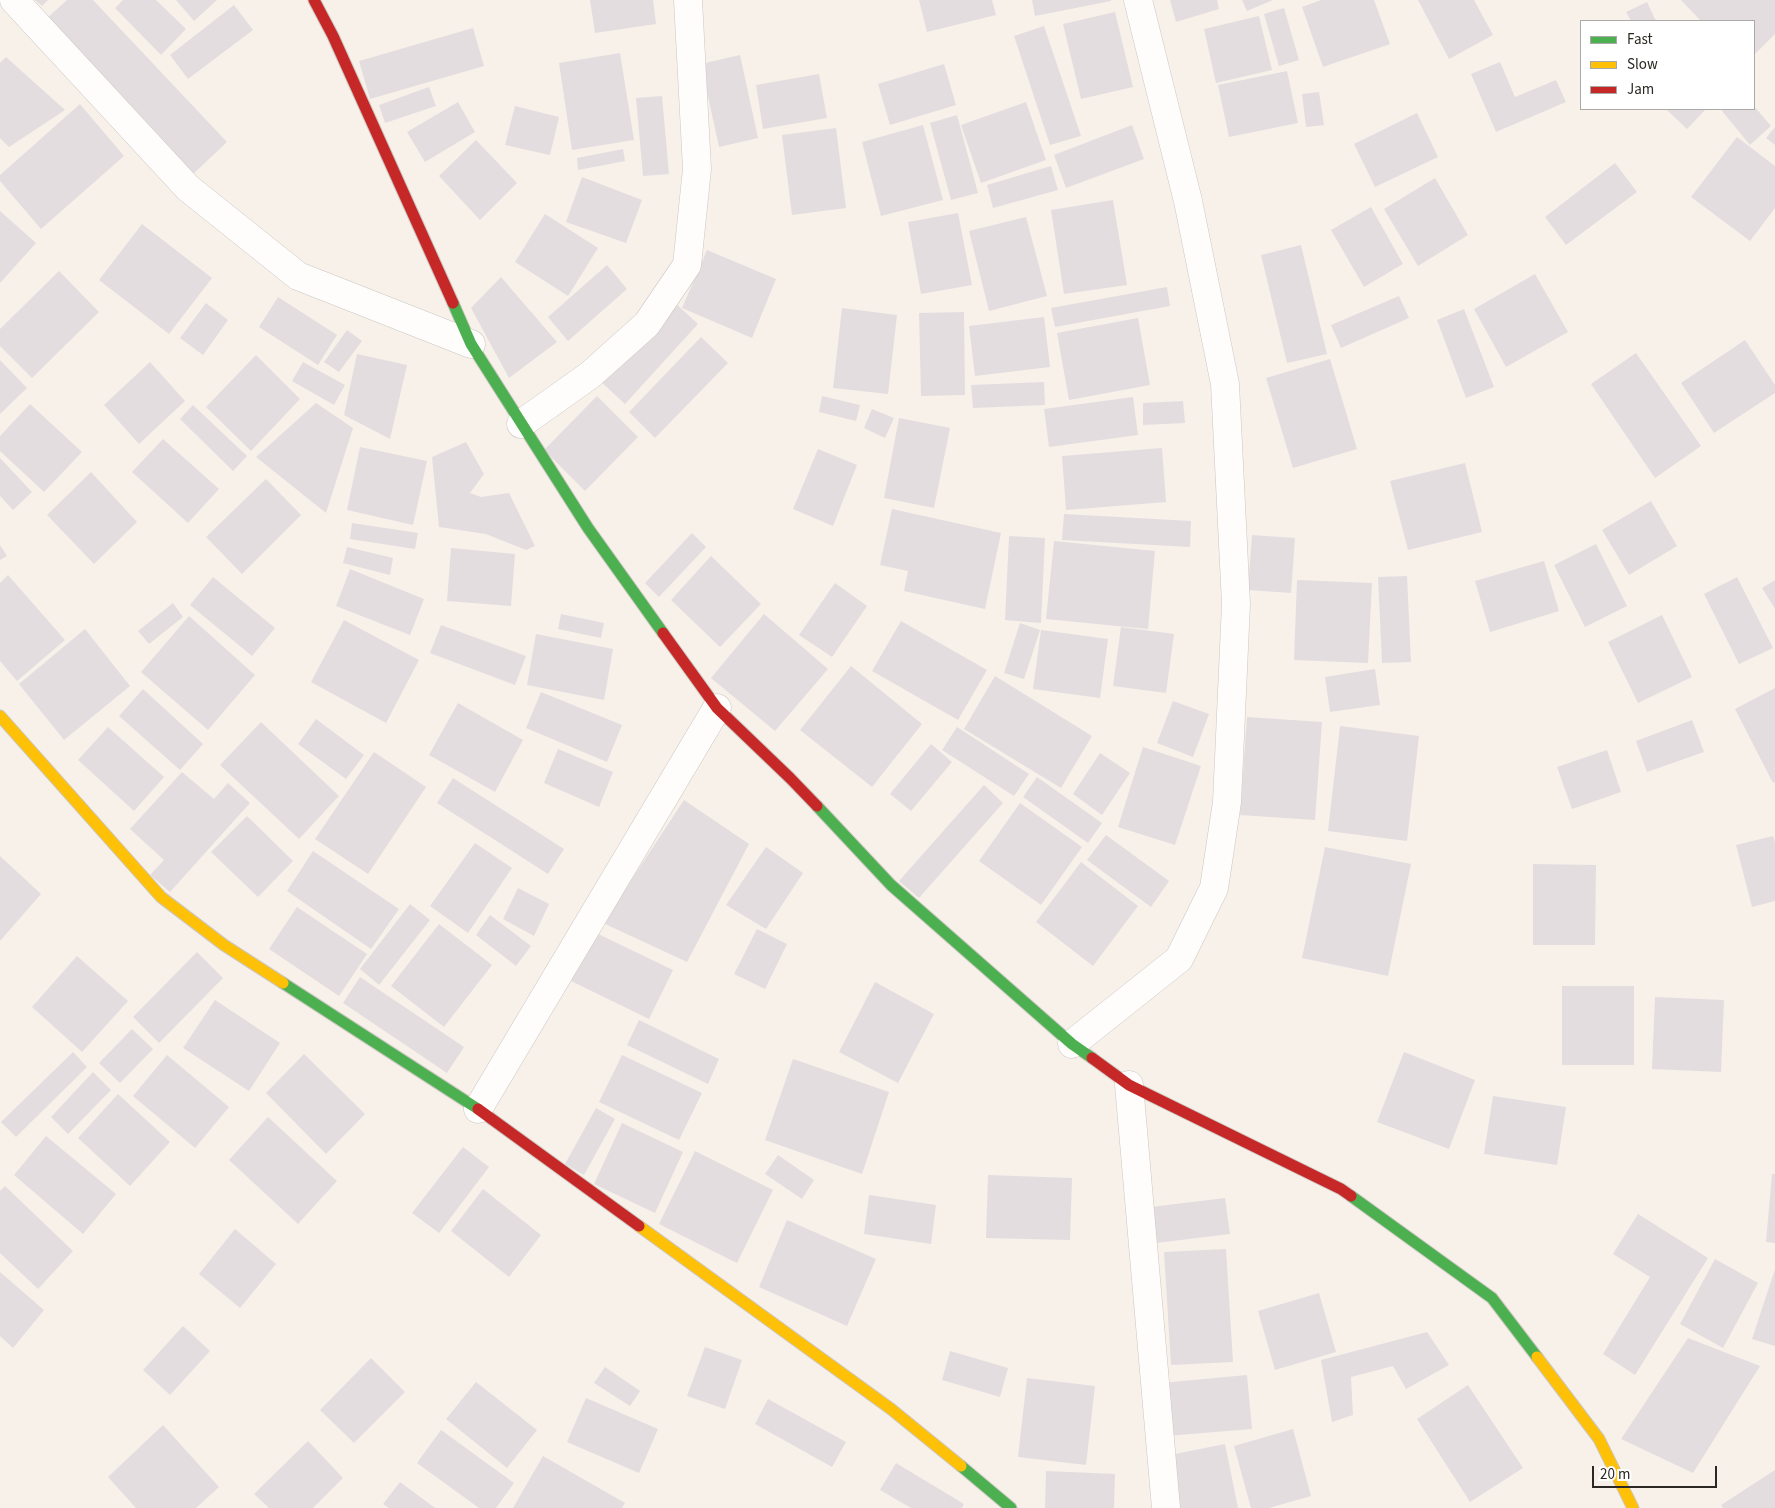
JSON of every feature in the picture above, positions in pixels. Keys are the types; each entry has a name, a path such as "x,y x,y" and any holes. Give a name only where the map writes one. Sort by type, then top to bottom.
{"street":[{"path":"14,0 188,188 298,276 471,344"},
{"path":"314,0 337,45 471,344 588,528 717,708 790,778 891,885 1072,1044 1129,1085 1341,1189 1492,1298 1599,1439 1633,1508"},
{"path":"521,424 590,375 648,324 687,265 697,169 688,0"},
{"path":"1072,1044 1179,959 1214,888 1227,802 1236,604 1225,384 1188,201 1138,0"},
{"path":"478,1109 717,708"},
{"path":"0,716 160,897 224,945 478,1109 890,1409 1011,1508"},
{"path":"1129,1085 1166,1508"}],"building":[{"path":"35,0 48,0 42,6"},
{"path":"67,0 93,0 227,142 192,175 45,20"},
{"path":"123,0 156,0 186,29 161,55 115,8"},
{"path":"176,0 217,0 194,21"},
{"path":"590,0 653,0 656,24 595,33"},
{"path":"919,0 992,0 996,15 927,32"},
{"path":"1032,0 1111,0 1111,1 1035,16"},
{"path":"1170,0 1217,0 1219,9 1176,22"},
{"path":"1242,0 1273,0 1247,11"},
{"path":"1321,0 1374,0 1390,44 1323,67 1302,7"},
{"path":"1418,0 1474,0 1493,35 1449,59"},
{"path":"1681,0 1775,0 1775,34 1755,54 1755,20 1700,20"},
{"path":"1647,2 1656,20 1630,20 1626,12"},
{"path":"234,5 253,30 188,79 170,55"},
{"path":"1284,8 1299,60 1279,66 1264,14"},
{"path":"1115,12 1133,87 1081,99 1063,24"},
{"path":"1259,16 1272,70 1216,83 1204,29"},
{"path":"1044,26 1081,136 1050,145 1014,36"},
{"path":"473,28 484,66 370,99 359,61"},
{"path":"620,53 634,140 572,150 559,63"},
{"path":"740,55 758,138 719,147 701,64"},
{"path":"6,57 65,110 9,147 0,138 0,63"},
{"path":"1500,62 1515,97 1556,80 1566,102 1496,132 1471,74"},
{"path":"944,64 956,105 890,125 878,84"},
{"path":"1287,71 1298,123 1229,137 1218,85"},
{"path":"819,74 827,118 763,129 756,85"},
{"path":"429,87 436,106 385,123 379,105"},
{"path":"1319,92 1324,125 1306,127 1302,94"},
{"path":"662,96 669,174 643,176 636,98"},
{"path":"458,102 475,132 425,162 407,132"},
{"path":"1026,102 1046,160 981,183 961,125"},
{"path":"80,104 124,156 41,229 0,181 0,175"},
{"path":"515,106 559,117 550,155 505,145"},
{"path":"1755,107 1771,126 1750,145 1722,111 1755,110"},
{"path":"1667,110 1705,110 1687,129"},
{"path":"1417,113 1438,157 1375,187 1354,144"},
{"path":"957,115 978,193 951,200 930,123"},
{"path":"923,125 943,200 881,216 862,142"},
{"path":"1132,125 1144,159 1066,188 1054,155"},
{"path":"1775,127 1775,145 1766,138"},
{"path":"836,128 846,208 792,215 782,135"},
{"path":"1737,137 1775,166 1775,208 1750,241 1691,197"},
{"path":"476,140 517,183 480,220 439,176"},
{"path":"623,149 625,161 578,170 577,158"},
{"path":"1615,163 1637,192 1566,245 1545,217"},
{"path":"1051,166 1058,190 993,208 987,185"},
{"path":"582,177 642,200 626,243 566,222"},
{"path":"1435,178 1468,235 1418,266 1384,209"},
{"path":"1113,200 1127,285 1064,294 1051,210"},
{"path":"1371,207 1403,264 1364,287 1331,230"},
{"path":"0,211 36,243 0,283"},
{"path":"958,213 972,285 921,294 908,222"},
{"path":"545,214 598,248 568,296 515,262"},
{"path":"1026,217 1047,296 989,311 969,231"},
{"path":"142,224 212,278 169,334 99,280"},
{"path":"1301,245 1327,354 1287,363 1261,255"},
{"path":"707,250 776,279 752,338 682,308"},
{"path":"607,265 627,289 568,341 548,317"},
{"path":"59,271 99,312 32,378 0,346 0,329"},
{"path":"1535,274 1568,332 1506,367 1474,309"},
{"path":"501,277 557,342 509,378 471,308"},
{"path":"1167,287 1170,306 1055,327 1051,308"},
{"path":"1399,296 1409,318 1341,348 1331,325"},
{"path":"278,297 337,335 318,365 259,327"},
{"path":"674,302 698,324 625,404 601,382"},
{"path":"206,303 228,320 203,355 180,338"},
{"path":"842,308 897,315 888,394 833,388"},
{"path":"1464,309 1494,387 1466,398 1437,320"},
{"path":"964,312 965,395 921,396 919,313"},
{"path":"1044,317 1050,367 975,376 969,326"},
{"path":"1138,318 1150,385 1069,400 1057,333"},
{"path":"347,330 362,341 339,372 324,362"},
{"path":"701,337 728,363 655,438 629,412"},
{"path":"1745,340 1775,385 1775,393 1714,433 1681,383"},
{"path":"1636,353 1701,446 1655,478 1591,384"},
{"path":"357,354 407,365 390,439 344,415"},
{"path":"256,355 300,399 251,451 206,407"},
{"path":"1330,359 1357,449 1293,468 1266,378"},
{"path":"0,360 27,388 0,414"},
{"path":"150,362 185,401 139,444 104,405"},
{"path":"303,362 345,385 334,405 292,381"},
{"path":"1044,382 1045,405 973,408 971,385"},
{"path":"597,396 638,437 585,491 544,450"},
{"path":"822,396 860,405 856,421 819,412"},
{"path":"1133,397 1138,435 1049,447 1044,409"},
{"path":"1183,401 1185,423 1143,425 1143,403"},
{"path":"316,403 353,428 326,513 256,457"},
{"path":"30,404 82,452 44,492 0,451 0,436"},
{"path":"193,405 247,456 233,471 180,419"},
{"path":"872,409 894,418 885,438 864,428"},
{"path":"899,418 950,428 934,508 884,498"},
{"path":"163,439 219,489 188,523 132,472"},
{"path":"466,442 484,474 470,493 481,497 509,493 535,546 526,550 486,534 439,527 432,457"},
{"path":"360,447 427,461 413,525 347,510"},
{"path":"1162,448 1166,502 1066,510 1062,456"},
{"path":"818,449 857,465 833,526 793,509"},
{"path":"0,458 32,492 13,510 0,496"},
{"path":"1465,463 1482,532 1408,550 1390,481"},
{"path":"91,472 137,522 94,564 47,515"},
{"path":"266,479 301,515 242,574 206,537"},
{"path":"1651,501 1677,546 1629,575 1602,530"},
{"path":"892,509 1001,533 985,609 904,591 908,571 880,565"},
{"path":"1064,514 1191,521 1190,547 1062,540"},
{"path":"352,523 418,533 415,549 350,539"},
{"path":"692,533 706,547 659,597 645,583"},
{"path":"1252,535 1295,538 1291,593 1248,590"},
{"path":"1009,536 1045,538 1041,623 1005,620"},
{"path":"1054,541 1155,551 1148,629 1046,619"},
{"path":"1596,544 1627,606 1585,627 1554,565"},
{"path":"0,545 7,556 0,560"},
{"path":"347,547 393,558 390,575 343,563"},
{"path":"451,548 515,554 511,606 447,601"},
{"path":"711,556 761,604 720,647 671,600"},
{"path":"1544,561 1559,611 1490,632 1475,581"},
{"path":"350,569 424,599 410,635 336,606"},
{"path":"8,575 65,640 17,681 0,661 0,583"},
{"path":"1407,576 1411,662 1382,663 1378,577"},
{"path":"213,577 275,628 252,656 190,605"},
{"path":"1737,577 1773,648 1739,664 1704,594"},
{"path":"1297,580 1372,583 1368,663 1294,660"},
{"path":"1775,580 1775,609 1762,588"},
{"path":"835,583 867,606 832,657 799,635"},
{"path":"173,603 183,617 149,644 138,631"},
{"path":"561,614 604,623 601,638 558,629"},
{"path":"764,614 828,669 775,731 711,678"},
{"path":"1662,615 1692,677 1638,703 1608,642"},
{"path":"189,616 255,675 208,730 141,672"},
{"path":"344,620 419,660 386,723 311,682"},
{"path":"901,621 987,670 958,720 872,671"},
{"path":"1020,623 1040,630 1024,679 1004,673"},
{"path":"441,625 526,656 515,685 430,653"},
{"path":"1121,627 1174,634 1166,693 1113,686"},
{"path":"85,629 130,686 64,740 19,684"},
{"path":"1041,630 1108,639 1100,698 1033,689"},
{"path":"536,634 613,649 604,700 527,685"},
{"path":"851,666 922,724 872,787 800,730"},
{"path":"1375,669 1380,705 1330,712 1325,677"},
{"path":"995,676 1092,736 1061,788 964,729"},
{"path":"1775,688 1775,782 1773,783 1735,709"},
{"path":"143,689 203,744 180,770 119,716"},
{"path":"541,692 622,725 607,762 526,728"},
{"path":"1173,701 1209,714 1193,757 1157,743"},
{"path":"458,703 523,740 495,792 429,755"},
{"path":"1247,717 1322,722 1315,820 1240,815"},
{"path":"316,719 364,755 346,779 298,744"},
{"path":"1692,720 1704,752 1647,772 1636,741"},
{"path":"261,722 339,796 299,839 220,765"},
{"path":"1340,726 1419,736 1407,841 1328,831"},
{"path":"108,727 164,777 134,811 78,760"},
{"path":"957,727 1029,774 1014,796 942,750"},
{"path":"931,744 952,762 911,811 890,794"},
{"path":"1143,747 1201,766 1175,845 1118,827"},
{"path":"558,749 613,772 599,807 544,783"},
{"path":"1607,750 1621,792 1572,809 1557,767"},
{"path":"374,752 426,787 368,874 315,839"},
{"path":"1100,753 1130,773 1102,815 1073,794"},
{"path":"182,772 214,799 228,783 250,803 170,892 150,875 164,860 130,829"},
{"path":"1037,777 1102,823 1088,843 1023,797"},
{"path":"453,778 564,849 548,874 437,803"},
{"path":"984,785 1003,803 919,898 899,881"},
{"path":"684,800 749,844 687,962 603,923"},
{"path":"1020,803 1082,847 1041,905 979,861"},
{"path":"247,816 293,861 258,897 211,852"},
{"path":"1106,835 1169,881 1151,907 1087,860"},
{"path":"1773,836 1775,842 1775,901 1752,907 1736,845"},
{"path":"475,843 512,868 468,933 430,906"},
{"path":"766,847 803,873 766,929 726,905"},
{"path":"1325,847 1411,864 1388,976 1302,958"},
{"path":"313,851 399,909 371,949 287,891"},
{"path":"0,856 41,894 0,941"},
{"path":"1081,862 1138,906 1093,966 1036,922"},
{"path":"1533,864 1596,865 1595,945 1533,945"},
{"path":"518,888 549,904 534,936 503,919"},
{"path":"410,904 430,920 379,985 360,969"},
{"path":"297,907 367,954 339,996 269,949"},
{"path":"490,915 531,946 516,966 476,935"},
{"path":"439,924 492,965 444,1027 391,986"},
{"path":"757,929 787,944 765,989 734,974"},
{"path":"594,932 673,970 649,1019 571,981"},
{"path":"197,952 223,978 159,1043 133,1017"},
{"path":"77,956 128,1001 82,1052 32,1007"},
{"path":"360,977 464,1047 447,1073 343,1003"},
{"path":"875,982 934,1014 898,1083 839,1052"},
{"path":"1562,986 1634,986 1634,1065 1562,1065"},
{"path":"1655,997 1724,1000 1721,1072 1652,1069"},
{"path":"215,1000 280,1043 249,1091 183,1048"},
{"path":"639,1020 719,1059 708,1084 627,1045"},
{"path":"132,1029 153,1049 120,1083 99,1063"},
{"path":"73,1052 87,1067 16,1137 1,1122"},
{"path":"1404,1052 1475,1080 1449,1149 1377,1122"},
{"path":"304,1054 365,1114 326,1154 266,1093"},
{"path":"167,1055 229,1107 195,1148 133,1096"},
{"path":"622,1055 702,1093 679,1140 599,1102"},
{"path":"793,1059 889,1092 862,1174 765,1140"},
{"path":"93,1072 111,1090 68,1134 51,1117"},
{"path":"118,1094 170,1142 130,1186 78,1138"},
{"path":"1493,1096 1566,1107 1557,1165 1484,1154"},
{"path":"596,1108 615,1119 584,1175 565,1164"},
{"path":"268,1117 337,1181 298,1224 229,1160"},
{"path":"622,1123 683,1152 655,1213 594,1184"},
{"path":"46,1136 116,1194 83,1234 14,1175"},
{"path":"463,1147 489,1167 439,1233 412,1213"},
{"path":"695,1151 773,1190 737,1263 659,1224"},
{"path":"778,1155 814,1180 802,1199 765,1174"},
{"path":"1772,1174 1775,1174 1775,1243 1766,1242"},
{"path":"988,1175 1072,1178 1070,1240 986,1238"},
{"path":"5,1186 73,1251 38,1289 0,1253 0,1191"},
{"path":"483,1189 541,1235 509,1277 451,1231"},
{"path":"869,1195 936,1205 931,1244 864,1234"},
{"path":"1225,1198 1230,1234 1156,1243 1151,1207"},
{"path":"1638,1214 1708,1258 1635,1375 1603,1354 1650,1277 1613,1254"},
{"path":"787,1220 876,1259 847,1326 759,1287"},
{"path":"235,1229 276,1264 240,1308 199,1274"},
{"path":"1226,1249 1233,1362 1171,1365 1164,1252"},
{"path":"1715,1259 1758,1283 1723,1348 1680,1324"},
{"path":"1775,1269 1775,1346 1752,1339"},
{"path":"0,1272 44,1310 13,1348 0,1336"},
{"path":"1319,1293 1336,1352 1275,1370 1258,1311"},
{"path":"183,1326 210,1351 170,1395 143,1370"},
{"path":"1427,1332 1449,1365 1406,1389 1393,1366 1351,1377 1353,1415 1332,1422 1321,1360"},
{"path":"1688,1338 1760,1366 1693,1473 1621,1439"},
{"path":"705,1347 742,1360 725,1409 687,1396"},
{"path":"950,1351 1008,1368 1000,1397 942,1380"},
{"path":"371,1358 405,1392 354,1443 320,1410"},
{"path":"605,1367 640,1391 630,1406 594,1383"},
{"path":"1247,1375 1252,1429 1166,1436 1161,1383"},
{"path":"1027,1378 1095,1386 1086,1465 1018,1457"},
{"path":"476,1382 537,1430 507,1468 446,1419"},
{"path":"1468,1385 1523,1468 1470,1502 1417,1419"},
{"path":"586,1398 658,1429 639,1473 567,1442"},
{"path":"768,1399 846,1442 832,1467 755,1424"},
{"path":"163,1425 219,1487 196,1508 136,1508 108,1477"},
{"path":"1293,1429 1311,1496 1269,1508 1251,1508 1234,1446"},
{"path":"441,1430 514,1483 496,1508 479,1508 417,1463"},
{"path":"308,1441 343,1478 313,1508 269,1508 254,1494"},
{"path":"1225,1444 1238,1508 1175,1508 1165,1456"},
{"path":"543,1456 625,1503 622,1508 513,1508"},
{"path":"896,1463 964,1504 962,1508 911,1508 880,1490"},
{"path":"1775,1470 1775,1508 1723,1508 1721,1505"},
{"path":"1046,1471 1115,1474 1114,1508 1045,1508"},
{"path":"400,1482 435,1508 389,1508 383,1504"}],"traffic: fast":[{"path":"453,303 471,344 588,528 663,633"},
{"path":"817,806 891,885 1072,1044 1092,1058"},
{"path":"283,983 478,1109"},
{"path":"1351,1196 1492,1298 1537,1357"},
{"path":"961,1466 1011,1508"}],"traffic: slow":[{"path":"0,716 161,897 224,945 283,983"},
{"path":"639,1226 891,1409 961,1466"},
{"path":"1537,1357 1599,1439 1633,1508"}],"traffic: jam":[{"path":"314,0 333,36 453,303"},
{"path":"663,633 717,708 817,806"},
{"path":"1092,1058 1129,1085 1341,1189 1351,1196"},
{"path":"478,1109 639,1226"}]}
